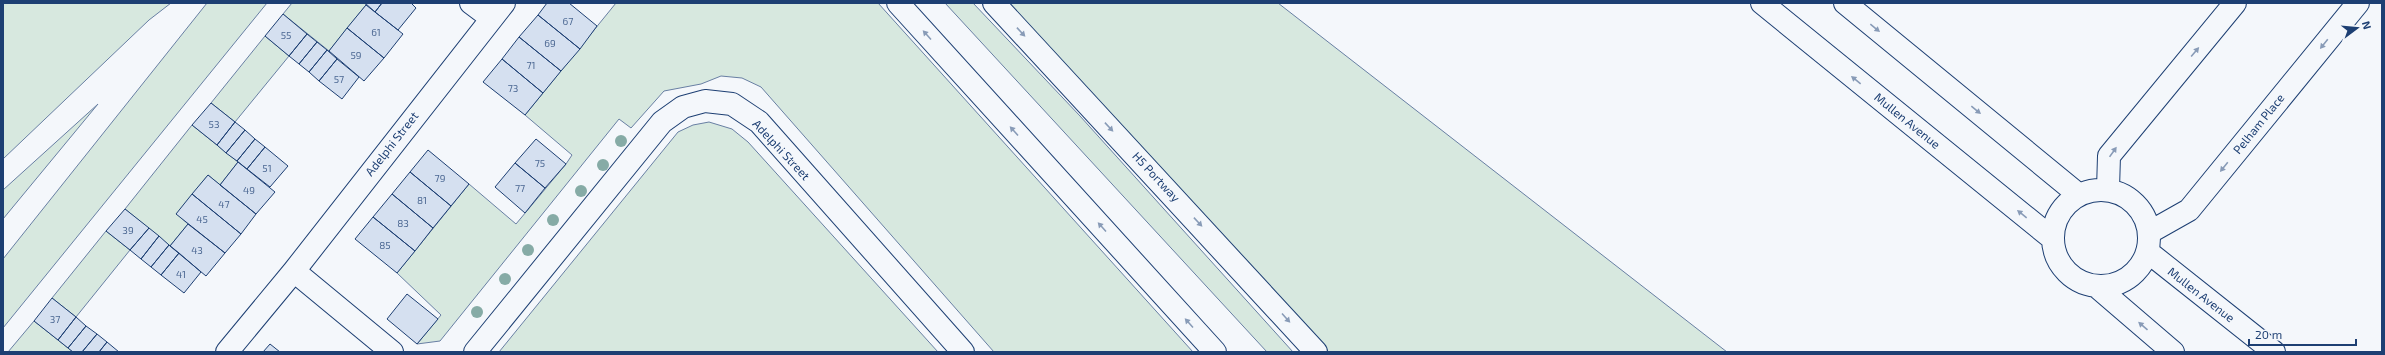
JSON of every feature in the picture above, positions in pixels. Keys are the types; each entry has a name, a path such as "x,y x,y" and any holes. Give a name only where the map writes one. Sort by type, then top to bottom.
{"street":[{"name":"Adelphi Street","path":"227,352 294,271 497,10 471,3"},
{"path":"898,3 1215,352"},
{"name":"H5 Portway","path":"994,3 1316,352"},
{"name":"Mullen Avenue","path":"1762,3 2053,239"},
{"path":"1845,3 2079,195"},
{"path":"2108,189 2109,156 2235,3"},
{"name":"Pelham Place","path":"2149,242 2189,210 2358,3"},
{"name":"Adelphi Street","path":"475,352 662,122 683,107 705,101 732,104 759,122 963,352"},
{"path":"2096,286 2115,284 2130,277 2140,267 2149,242 2146,220 2138,205 2124,195 2108,189 2095,189 2079,195 2064,208 2055,222 2053,239 2057,258 2067,271 2080,281 2096,286 2173,352"},
{"name":"Mullen Avenue","path":"2149,242 2274,352"},
{"path":"294,271 392,352"}],"shaded area":[{"path":"3,3 171,3 149,20 3,159"},
{"path":"207,3 267,3 3,328 3,259"},
{"path":"292,3 364,3 366,5 329,51 283,14"},
{"path":"616,3 878,3 1193,352 994,352 761,87 742,78 721,76 701,84 664,91 631,128 619,119 440,341 417,344 441,315 397,273 469,184 516,224 566,164 572,155 525,115"},
{"path":"945,3 973,3 1080,116 1293,352 1267,352"},
{"path":"994,3 1278,3 1727,352 1318,352"},
{"path":"265,36 289,56 235,122 211,103"},
{"path":"98,104 3,219 3,190"},
{"path":"709,122 732,129 748,142 938,352 499,352 678,132 693,125"},
{"path":"192,125 238,162 220,185 208,175 177,214 188,224 170,246 125,209"},
{"path":"106,231 130,250 76,317 52,298"},
{"path":"34,321 68,348 73,352 8,352"}],"building":[{"path":"365,3 382,3 375,12"},
{"path":"382,3 411,3 416,8 398,30 375,12"},
{"path":"547,3 569,3 597,26 580,49 538,15"},
{"path":"366,5 403,34 384,58 347,28"},
{"path":"283,14 307,34 289,56 265,36"},
{"path":"538,15 580,49 561,71 519,37"},
{"path":"347,28 384,58 364,81 329,51"},
{"path":"307,34 317,42 299,64 289,56"},
{"path":"519,37 561,71 543,93 502,59"},
{"path":"317,42 327,50 309,72 299,64"},
{"path":"327,50 337,59 319,81 309,72"},
{"path":"337,59 359,77 342,99 319,81"},
{"path":"502,59 543,93 525,115 483,82"},
{"path":"211,103 235,122 217,145 192,125"},
{"path":"235,122 245,130 226,153 217,145"},
{"path":"245,130 255,139 237,161 226,153"},
{"path":"255,139 265,147 247,169 237,161"},
{"path":"536,139 566,164 545,188 515,163"},
{"path":"265,147 288,166 270,187 247,169"},
{"path":"428,150 469,184 451,206 410,172"},
{"path":"238,162 275,192 256,214 220,185"},
{"path":"515,163 545,188 525,213 495,187"},
{"path":"410,172 451,206 433,228 392,194"},
{"path":"208,175 256,214 241,234 192,194"},
{"path":"192,194 241,234 225,253 176,214"},
{"path":"392,194 433,228 415,251 373,217"},
{"path":"125,209 149,228 130,250 106,231"},
{"path":"373,217 415,251 397,273 355,239"},
{"path":"188,224 225,253 206,276 170,246"},
{"path":"149,228 159,236 141,259 130,250"},
{"path":"159,236 169,245 151,267 141,259"},
{"path":"169,245 179,253 161,275 151,267"},
{"path":"179,253 201,272 184,293 161,275"},
{"path":"407,294 438,319 417,344 387,319"},
{"path":"52,298 76,317 58,340 34,321"},
{"path":"76,317 86,326 68,348 58,340"},
{"path":"86,326 97,334 82,352 73,352 68,348"},
{"path":"97,334 107,342 99,352 82,352"},
{"path":"107,342 119,352 99,352"},
{"path":"270,344 280,352 263,352"}]}
